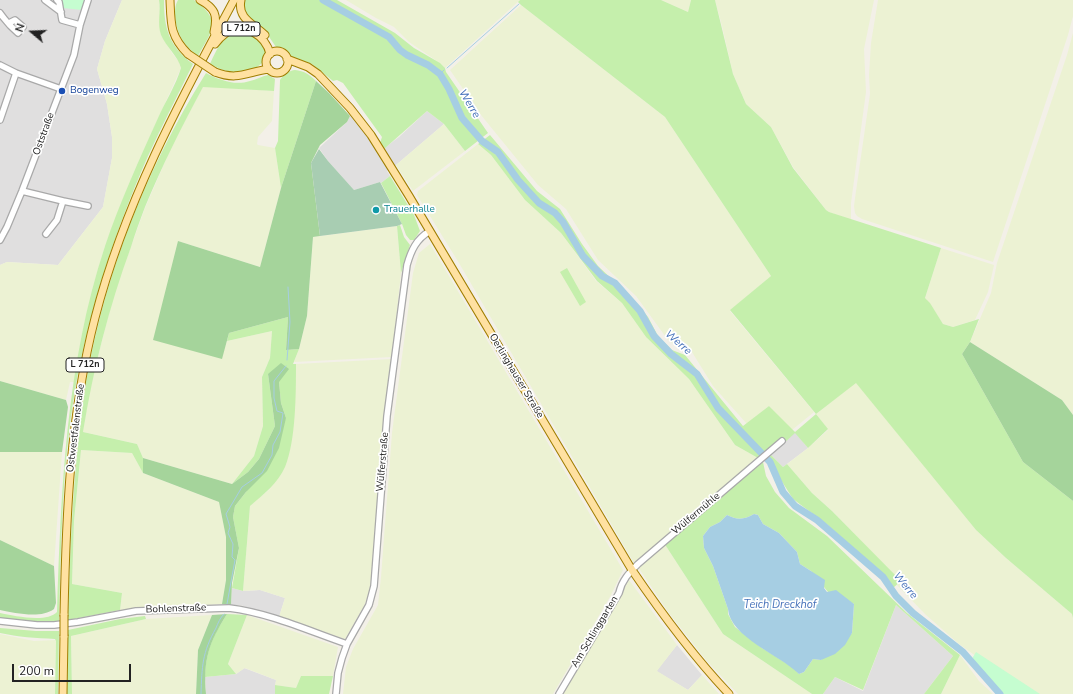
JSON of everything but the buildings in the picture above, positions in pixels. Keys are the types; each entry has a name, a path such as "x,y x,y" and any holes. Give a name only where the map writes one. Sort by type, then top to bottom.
{"main road":[{"path":"174,0 170,4 172,30 176,40 188,54 215,72 226,76 237,77 249,75 268,66"},
{"name":"L 712n","path":"200,0 212,8 215,13 216,23 213,43"},
{"name":"Ostwestfalenstraße","path":"63,694 65,546 72,451 88,346 103,290 128,218 148,168 234,0"},
{"name":"L 712n","path":"240,0 243,17 265,35 273,53"},
{"name":"Ostwestfalenstraße","path":"213,43 240,0"},
{"name":"L 712n","path":"213,43 227,33 238,29 246,30 257,34 273,53"},
{"path":"286,67 287,59 284,54 273,53 267,60 268,66 272,71 278,73 283,71 286,67 298,64"},
{"name":"Oerlinghauser Straße","path":"287,59 308,67 318,74 338,94 374,139 632,570 667,621 705,668 729,694"}],"street":[{"path":"57,0 59,2 62,20 80,25"},
{"name":"Oststraße","path":"0,240 22,191 74,55 80,25 88,0"},
{"path":"44,1 61,12"},
{"path":"0,13 9,23"},
{"path":"0,64 16,72 61,89"},
{"path":"0,120 16,72"},
{"path":"22,191 88,206"},
{"path":"46,234 57,220 63,201"},
{"name":"Wülferstraße","path":"336,694 338,673 342,658 347,644 369,605 374,586 387,416 407,265 409,256 415,245 421,237 430,231"},
{"name":"Wülfermühle","path":"632,570 782,441"},
{"name":"Am Schlinggarten","path":"559,694 618,593 625,577 632,570"},
{"name":"Bohlenstraße","path":"0,622 54,625 136,611 229,608 266,616 347,644"}],"shaded area":[{"path":"0,0 122,0 105,41 97,69 107,104 112,137 112,158 103,207 58,265 7,262 0,265"},
{"path":"427,111 444,124 387,171 390,176 381,183 380,182 354,190 328,161 319,148 347,122 350,116 356,119 379,152 399,137"},
{"path":"795,432 808,448 783,467 771,455"},
{"path":"232,588 243,591 260,590 285,598 279,617 240,605 231,605"},
{"path":"896,605 953,656 924,694 823,694 835,677 863,691"},
{"path":"677,645 702,675 688,690 656,671"},
{"path":"244,668 276,680 275,694 206,694 205,677 236,674"}],"green space":[{"path":"60,0 85,0 82,10 63,8"},
{"path":"122,0 159,0 161,35 179,62 181,68 133,174 105,246 92,290 81,339 74,382 70,382 66,400 0,381 0,265 7,262 58,265 103,207 112,158 112,137 107,104 97,69 105,41"},
{"path":"159,0 164,0 165,20 173,43 178,50 193,64 153,144 136,184 104,271 88,330 75,390 67,447 63,505 59,621 43,622 0,619 0,613 38,618 46,617 57,612 61,520 68,427 74,381 92,291 105,246 123,197 181,68 177,59 161,35 159,26"},
{"path":"178,0 194,0 203,7 212,20 211,32 198,56 188,48 179,34 175,16"},
{"path":"244,0 337,0 395,33 414,48 440,63 445,68 446,72 488,133 465,151 444,124 427,111 384,149 380,143 382,137 343,83 337,80 333,81 312,64 289,57 285,52 276,47 265,31 247,16 243,7"},
{"path":"346,0 520,0 445,68 409,42 394,27"},
{"path":"520,0 661,0 688,12 691,0 715,0 733,74 746,104 771,127 793,168 826,210 941,248 925,298 930,303 943,324 953,327 979,319 970,342 962,354 1023,462 1073,501 1073,618 1072,614 1006,558 976,530 856,383 816,414 730,310 771,276 665,117 521,5 518,2"},
{"path":"661,0 691,0 688,12"},
{"path":"715,0 874,0 864,49 866,92 851,203 851,220 826,210 793,167 771,127 746,104 733,74"},
{"path":"878,0 1073,0 1073,16 1068,35 993,262 862,219 855,213 855,198 870,94 869,75 871,43"},
{"path":"521,5 665,117 771,276 730,311 814,412 792,430 769,406 747,424 713,386 687,344 680,349 668,340 636,296 598,260 566,209 538,185 481,115 450,70"},
{"path":"239,32 249,34 259,40 267,53 264,61 249,71 242,72 222,70 210,64 220,44 228,37"},
{"path":"1073,33 1073,415 1062,400 970,342 991,293 997,263 1067,55"},
{"path":"295,70 306,73 316,81 281,188 275,148 278,141 280,80 286,74"},
{"path":"206,73 216,78 233,83 244,82 268,75 275,79 274,91 203,87 172,146 145,207 109,315 97,362 83,432 137,444 143,458 143,473 132,453 81,450 74,521 72,584 122,593 120,610 68,620 72,511 77,457 83,403 90,360 100,316 127,232 144,190 163,150"},
{"path":"316,81 350,116 347,122 320,145 311,163 320,236 313,237 307,316 299,349 286,350 288,317 229,333 222,359 153,340 178,241 260,267 281,188"},
{"path":"203,86 274,91 272,121 258,137 257,144 275,148 281,188 260,267 178,241 221,359 227,341 272,331 270,358 262,377 263,426 254,456 232,484 143,458 137,444 83,432 88,398 115,290 145,208 174,141"},
{"path":"444,124 465,151 413,191 396,165"},
{"path":"490,135 537,191 560,209 598,266 634,300 648,317 658,336 672,350 685,355 743,426 769,406 795,432 816,414 828,429 808,448 795,433 771,455 767,451 758,458 735,445 689,379 646,337 622,303 597,281 561,233 525,200 491,155 478,144"},
{"path":"478,144 491,155 525,200 561,233 596,281 622,303 646,337 689,379 735,445 758,458 634,563 459,263 417,195 418,191"},
{"path":"319,149 354,190 380,182 402,224 397,226 320,236 311,163"},
{"path":"390,176 414,215 420,231 414,240 410,240 406,235 381,183"},
{"path":"400,225 404,237 410,245 401,273 397,226"},
{"path":"397,226 401,273 392,357 294,362 299,349 307,316 313,237"},
{"path":"430,244 623,570 611,595 553,694 343,694 346,667 353,649 378,605 392,433 413,273 419,253"},
{"path":"941,248 994,265 988,292 975,320 953,327 943,324 925,298"},
{"path":"567,268 586,302 580,306 560,272"},
{"path":"288,317 286,350 299,349 293,364 296,364 296,389 295,417 291,444 289,456 282,473 270,488 250,506 243,591 232,588 239,548 233,517 235,506 246,492 286,418 281,403 279,382 268,374 275,426 259,459 248,472 232,484 254,456 263,426 262,377 270,358 272,331 227,341 229,333"},
{"path":"970,342 1062,400 1073,415 1073,501 1023,462 962,354"},
{"path":"392,359 384,415 370,590 364,606 345,639 279,617 285,598 260,590 243,591 250,505 270,489 296,377 296,364"},
{"path":"281,363 289,369 279,382 281,403 286,418 279,448 267,471 246,492 235,506 233,517 239,548 232,583 231,605 222,604 226,580 226,537 219,502 143,473 143,458 232,484 248,472 259,459 275,426 268,374"},
{"path":"0,381 66,400 68,407 62,452 0,452"},
{"path":"856,382 976,530 1006,558 1072,614 1073,694 1029,694 959,644 925,614 897,585 901,582 832,511 812,493 787,464 828,430 816,414"},
{"path":"81,450 132,453 143,473 219,502 226,537 226,580 222,604 120,610 122,593 72,584 74,521"},
{"path":"0,452 62,452 54,566 0,540"},
{"path":"771,455 783,467 787,464 812,493 832,511 901,581 893,588 829,526 793,499 774,469 769,458"},
{"path":"763,462 766,476 775,492 789,508 827,536 907,613 960,655 941,694 924,694 953,656 896,605 863,690 835,677 823,694 812,694 723,634 664,543","holes":["754,514 758,515 763,524 779,533 797,552 800,564 811,571 828,592 854,604 852,633 821,660 813,659 804,672 799,674 794,668 762,648 735,627 728,614 728,609 713,566 704,548 703,536 710,527 720,522 727,515 740,519"]},
{"path":"0,540 54,566 56,603 54,609 49,612 35,615 0,610"},
{"path":"664,543 723,634 812,694 738,694 706,660 669,613 638,567"},
{"path":"629,580 677,645 657,671 688,690 702,675 719,694 563,694"},
{"path":"227,614 247,615 228,664 236,674 205,677 207,659 211,644"},
{"path":"227,614 216,634 209,652 205,671 206,694 196,694 198,650 212,615"},
{"path":"212,615 198,650 196,694 72,694 71,636 146,619"},
{"path":"247,615 338,647 333,676 301,676 296,688 275,685 276,680 245,668 236,674 228,664"},
{"path":"145,616 146,619 71,636 72,694 67,694 68,630 120,619"},
{"path":"0,628 59,631 58,694 55,694 55,639 0,633"},
{"path":"0,634 34,641 56,640 55,694 0,694"},
{"path":"976,652 1040,694 1001,694 994,689 970,662"},
{"path":"960,655 979,681 993,694 941,694"},
{"path":"301,676 333,676 329,694 275,694 275,685 296,688"}],"water":[{"name":"Teich Dreckhof","path":"754,514 758,515 763,524 779,533 797,552 800,564 825,580 824,588 827,592 836,590 854,604 852,633 845,645 835,654 821,660 813,659 804,672 799,674 746,637 737,628 731,619 713,566 704,548 703,536 710,527 720,522 727,515 740,519"}],"waterway":[{"name":"Werre","path":"323,0 389,37 400,50 428,65 440,74 449,89 462,118 482,141 498,152 518,180 539,203 555,213 563,222 583,256 602,276 615,283 640,311 654,336 671,354 697,374 718,408 770,462 783,492 795,506 817,520 883,577 896,596 913,613 963,652 1000,694"},
{"path":"447,68 519,4"},
{"name":"Werre","path":"440,74 444,70"},
{"path":"287,360 290,322 288,287"},
{"path":"227,604 235,560 232,557 233,544 228,533 230,527 226,514 242,487 262,473 272,455 273,445 280,432 283,413 277,411 274,398 274,381 286,366"},
{"path":"201,694 202,667 205,652 218,622 224,614"}],"place":[{"name":"Bogenweg","path":"62,91"},
{"name":"Trauerhalle","path":"376,210"}]}
